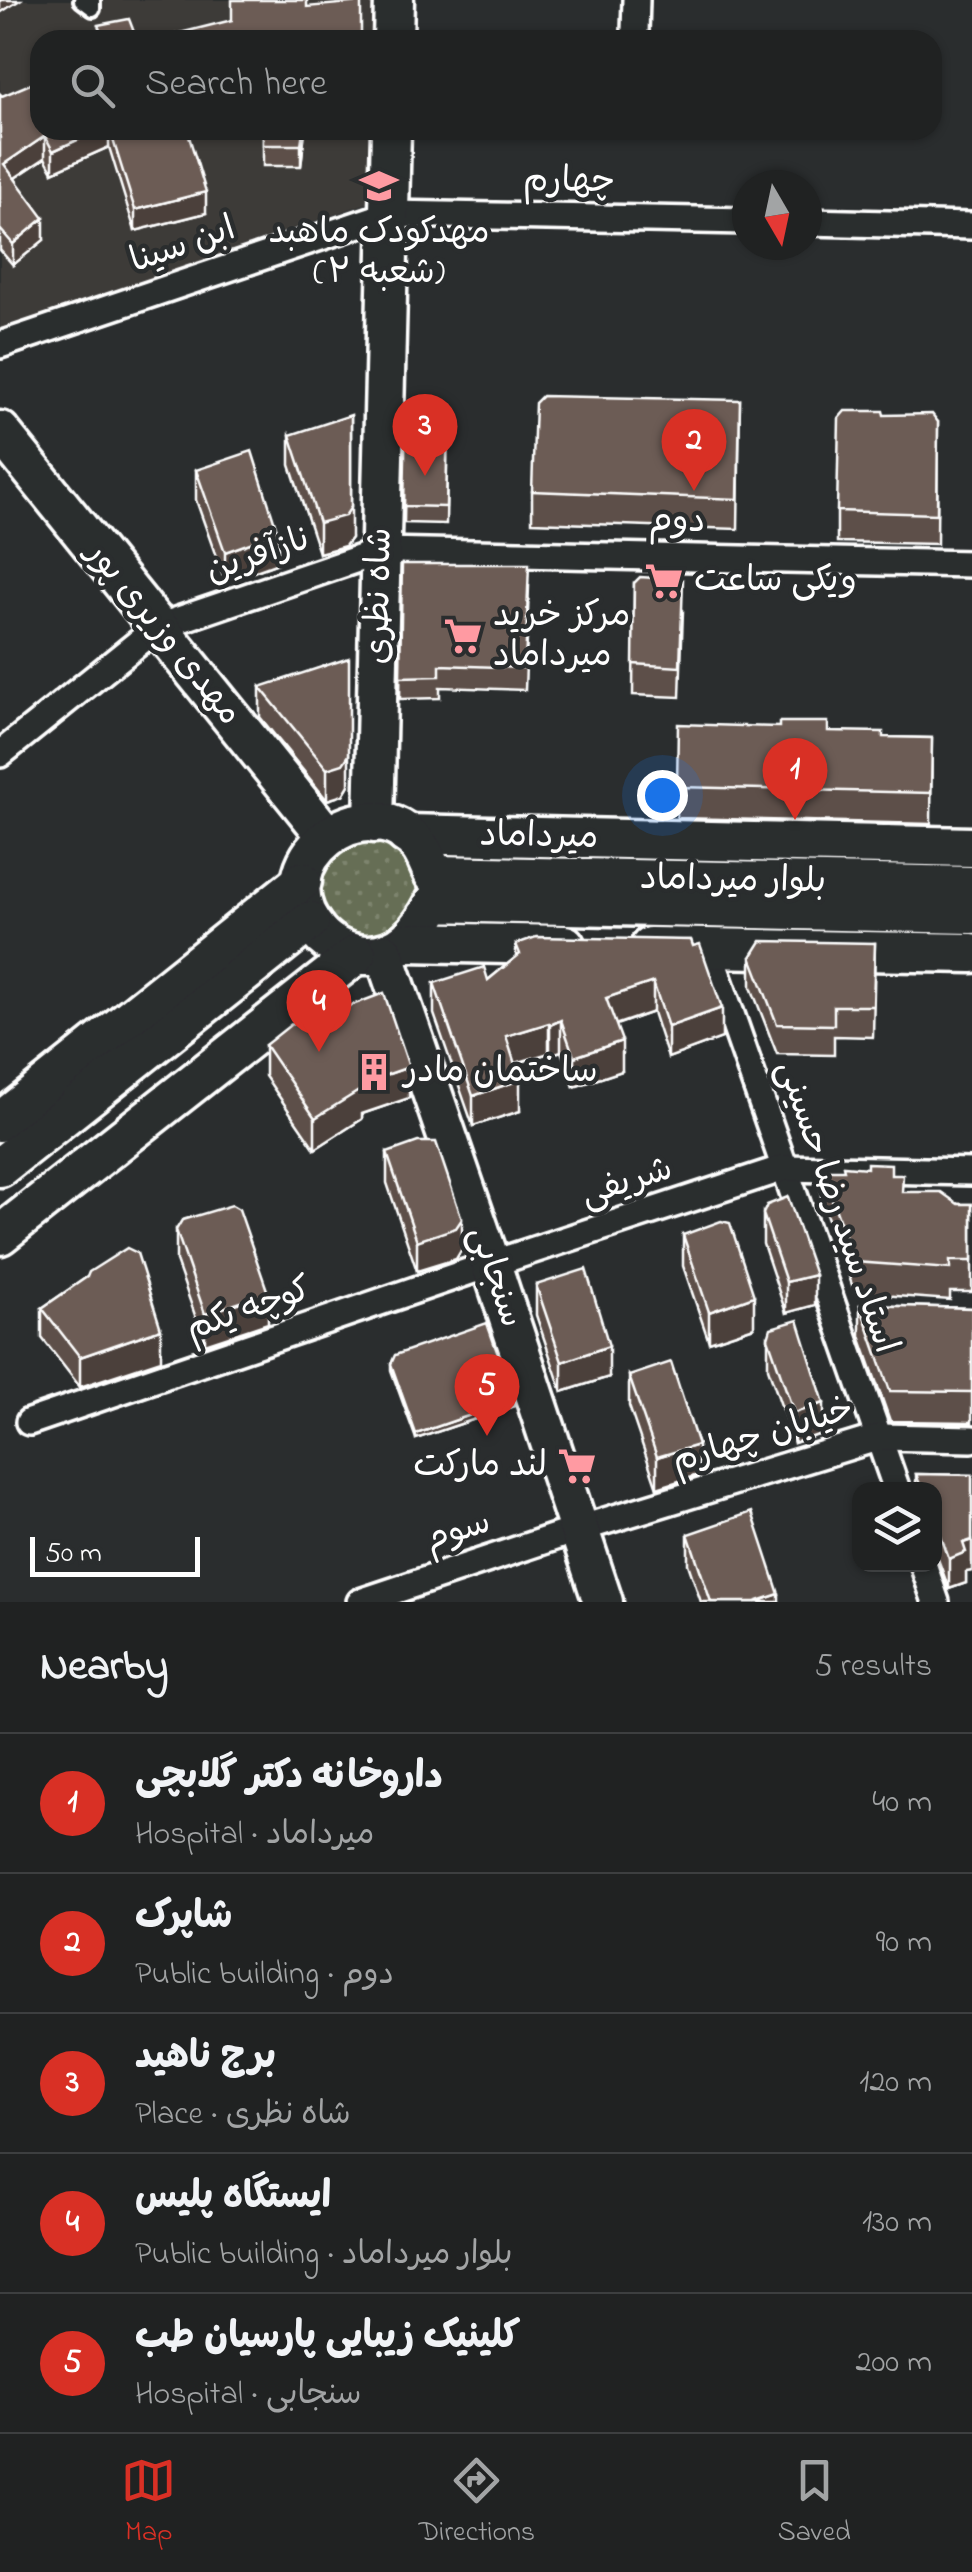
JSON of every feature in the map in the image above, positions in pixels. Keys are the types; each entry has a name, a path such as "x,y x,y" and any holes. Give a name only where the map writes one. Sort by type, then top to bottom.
{"main road":[{"path":"394,0 394,30"},
{"name":"شاه نظری","path":"390,829 381,551 391,140"},
{"name":"مهدی وزیری پور","path":"0,432 327,836"},
{"path":"0,1235 224,1059 383,949 424,924 435,888 420,848 390,829 357,823 327,836 305,866 302,881 310,921 334,946 383,949 605,946 972,953"},
{"name":"میرداماد","path":"390,829 972,847"},
{"path":"0,1122 302,881"},
{"name":"بلوار میرداماد","path":"435,888 972,886"},
{"name":"بلوار میرداماد","path":"435,888 972,914"},
{"path":"0,1167 310,921"},
{"name":"سنجابی","path":"383,949 603,1602"},
{"path":"184,1022 228,1006 237,1009 242,1019 224,1059"}],"street":[{"path":"635,30 636,0"},
{"name":"چهارم","path":"389,214 732,221"},
{"name":"ابن سینا","path":"0,346 389,214"},
{"path":"822,222 972,226"},
{"name":"دوم","path":"381,551 972,564"},
{"name":"نازآفرین","path":"0,754 158,627 381,551"},
{"name":"استاد سید رضا حسینی","path":"708,948 895,1482"},
{"path":"784,1168 972,1172"},
{"name":"شریفی","path":"491,1264 784,1168"},
{"name":"کوچه یکم","path":"29,1422 491,1264"},
{"name":"خیابان چهارم","path":"578,1529 880,1438 972,1439"},
{"name":"سوم","path":"360,1602 578,1529"},
{"path":"926,1572 936,1602"}],"lane":[{"path":"81,0 93,10 93,0"}],"shaded area":[{"path":"0,0 372,0 372,30 30,30 30,140 373,140 373,201 0,331"}],"green space":[{"path":"362,837 389,843 402,851 417,881 417,898 403,922 390,931 362,938 348,934 326,915 319,881 320,871 329,858"}],"building":[{"path":"232,0 307,0 307,7 361,2 361,30 192,30 232,20"},
{"path":"129,19 133,30 100,30 98,25"},
{"path":"30,84 30,140 39,140 4,164 44,218 13,244 0,229 2,96"},
{"path":"47,140 77,140 53,151"},
{"path":"113,140 190,140 206,192 135,210"},
{"path":"263,140 302,140 301,145 263,145"},
{"path":"542,396 740,400 738,499 532,491 535,403"},
{"path":"406,411 448,412 446,507 404,506"},
{"path":"845,411 932,414 938,422 937,514 837,511 839,418"},
{"path":"351,415 351,507 345,516 319,523 290,435"},
{"path":"252,451 278,533 225,552 196,470"},
{"name":"مرکز خرید میرداماد","path":"402,564 529,564 525,668 440,665 440,676 400,677"},
{"path":"640,577 683,580 680,667 633,664 634,583"},
{"path":"349,658 349,755 343,764 327,769 260,687"},
{"path":"779,722 828,722 828,731 932,738 931,793 677,787 678,724 779,727"},
{"path":"536,937 691,940 693,946 700,944 722,1008 668,1027 653,982 606,998 622,1041 574,1057 561,1020 506,1036 520,1080 473,1096 434,983 484,967 488,980 520,954 516,944"},
{"path":"761,941 875,943 873,1006 834,1006 834,1025 777,1024 751,957"},
{"path":"384,993 409,1067 360,1084 362,1089 315,1118 265,1045 328,995 334,1012"},
{"path":"418,1142 436,1142 462,1219 456,1228 417,1241 387,1153"},
{"path":"867,1163 891,1164 891,1175 903,1175 902,1192 941,1192 958,1204 972,1204 972,1261 950,1261 950,1269 855,1262 821,1170 844,1170 843,1166 867,1168"},
{"path":"788,1197 815,1275 786,1282 763,1214 767,1205"},
{"path":"232,1205 239,1209 268,1293 205,1314 176,1230 182,1220"},
{"path":"721,1221 730,1223 754,1296 709,1312 683,1235"},
{"path":"127,1248 137,1253 161,1329 80,1357 42,1308"},
{"path":"586,1269 609,1346 562,1362 536,1285"},
{"path":"860,1305 972,1308 972,1392 890,1391"},
{"path":"798,1320 824,1403 794,1413 768,1338 771,1328"},
{"path":"487,1323 514,1400 416,1434 391,1364 395,1355"},
{"path":"671,1362 698,1445 657,1457 629,1376"},
{"path":"916,1474 972,1475 972,1540 963,1543 966,1552 949,1559 942,1539 942,1482 919,1482"},
{"path":"752,1512 779,1594 755,1602 711,1602 688,1534"}],"place":[{"name":"مهدکودک ماهبد (شعبه ۲)","path":"379,186"},
{"name":"برج ناهید","path":"425,476"},
{"name":"شاپرک","path":"694,491"},
{"name":"ویکی ساعت","path":"664,581"},
{"name":"مرکز خرید میرداماد","path":"463,636"},
{"name":"داروخانه دکتر گلابچی","path":"795,820"},
{"name":"ایستگاه پلیس","path":"319,1052"},
{"name":"ساختمان مادر","path":"374,1072"},
{"name":"کلینیک زیبایی پارسیان طب","path":"487,1436"},
{"name":"لند مارکت","path":"577,1466"}]}
